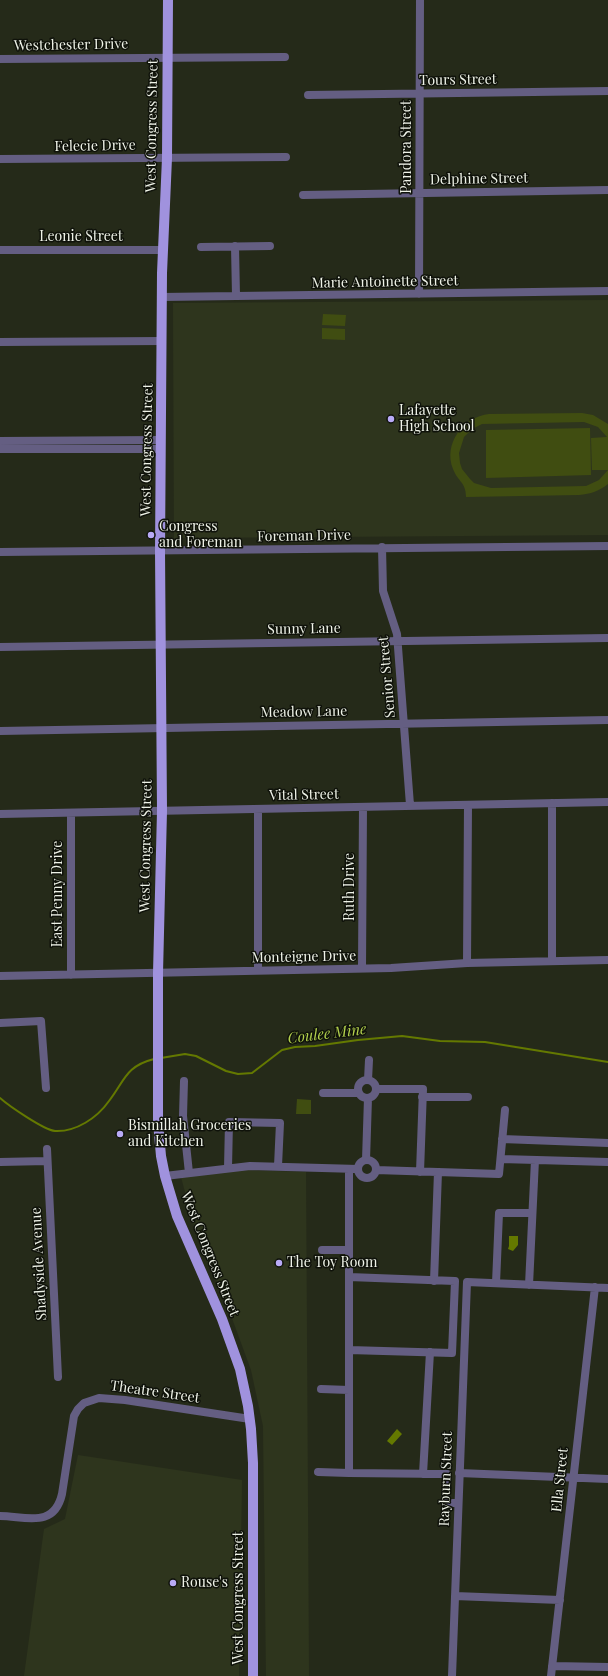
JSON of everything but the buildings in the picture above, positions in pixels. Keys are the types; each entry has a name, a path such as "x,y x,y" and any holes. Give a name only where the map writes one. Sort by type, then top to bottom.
{"main road":[{"name":"West Congress Street","path":"168,0 167,158 163,250 160,445 162,811 157,1041 159,1139 165,1176 180,1223 234,1350 244,1383 250,1419 253,1463 253,1676"}],"street":[{"name":"Pandora Street","path":"420,0 420,294"},
{"name":"Westchester Drive","path":"0,59 285,57"},
{"name":"Tours Street","path":"308,95 608,91"},
{"name":"Felecie Drive","path":"0,159 286,157"},
{"name":"Delphine Street","path":"303,195 608,190"},
{"path":"235,246 236,296"},
{"path":"201,247 270,246"},
{"name":"Leonie Street","path":"0,250 163,250"},
{"name":"Marie Antoinette Street","path":"162,297 608,291"},
{"path":"0,342 162,341"},
{"path":"0,441 38,445 160,445"},
{"path":"0,449 38,445"},
{"name":"Foreman Drive","path":"0,552 382,547 608,546"},
{"name":"Senior Street","path":"382,547 384,591 394,624 397,641 410,806"},
{"name":"Sunny Lane","path":"0,647 608,638"},
{"name":"Meadow Lane","path":"0,731 608,720"},
{"name":"Vital Street","path":"0,814 608,802"},
{"path":"552,803 552,961"},
{"path":"468,805 468,962"},
{"name":"Ruth Drive","path":"362,968 363,807"},
{"path":"258,809 258,970"},
{"name":"East Penny Drive","path":"71,813 71,975"},
{"name":"Monteigne Drive","path":"0,976 398,968 468,962 608,960"},
{"path":"0,1023 41,1021 46,1088"},
{"path":"368,1080 369,1060"},
{"path":"322,1093 359,1093 363,1097 368,1098 374,1095 376,1089 373,1082 368,1080"},
{"path":"359,1093 360,1084 368,1080"},
{"path":"184,1081 183,1116 189,1173"},
{"path":"376,1089 423,1089 420,1172"},
{"path":"422,1097 468,1097"},
{"path":"366,1160 368,1098"},
{"path":"376,1170 499,1174 505,1110"},
{"path":"228,1168 229,1122 280,1124 278,1166"},
{"path":"502,1139 608,1143"},
{"name":"Shadyside Avenue","path":"47,1149 58,1377"},
{"path":"500,1159 608,1162"},
{"path":"366,1160 373,1162 376,1170 371,1177 366,1178 360,1175 358,1170 360,1164 366,1160"},
{"path":"529,1285 535,1160"},
{"path":"0,1162 47,1161"},
{"path":"165,1176 250,1166 358,1170"},
{"path":"349,1169 349,1473"},
{"path":"434,1281 438,1172"},
{"path":"532,1213 499,1213 496,1284 608,1288"},
{"path":"322,1250 349,1250"},
{"path":"349,1277 455,1282 452,1353"},
{"name":"Rayburn Street","path":"452,1676 468,1282 496,1284"},
{"name":"Ella Street","path":"551,1676 595,1287"},
{"path":"454,1312 466,1313"},
{"path":"349,1350 464,1354"},
{"path":"423,1474 430,1352"},
{"path":"321,1389 349,1390"},
{"name":"Theatre Street","path":"0,1516 35,1519 46,1516 55,1510 61,1499 74,1416 80,1406 88,1401 99,1398 125,1400 250,1419"},
{"path":"318,1472 447,1474 445,1503 458,1503"},
{"path":"460,1473 608,1479"},
{"path":"455,1596 560,1600"},
{"path":"552,1666 608,1667"}],"shaded area":[{"name":"Lafayette High School","path":"608,300 608,535 174,538 173,303"},
{"path":"323,314 346,315 345,326 322,325"},
{"path":"322,328 345,329 345,340 322,339"},
{"path":"582,413 593,415 608,424 608,470 608,484 595,492 579,495 466,497 465,488 453,469 451,450 453,441 458,433 471,420 489,414","holes":["584,422 598,427 607,437 591,438 592,470 608,470 599,480 586,486 491,488 474,483 470,479 462,469 459,453 464,437 472,429 482,424"]},
{"path":"590,428 591,475 486,478 486,430"},
{"path":"297,1099 311,1100 311,1114 296,1114"},
{"path":"243,1170 306,1172 309,1676 266,1676 263,1426 251,1370 229,1310 195,1229 181,1177"},
{"path":"509,1236 518,1236 518,1245 513,1251 508,1249"},
{"path":"397,1429 402,1434 392,1445 387,1441"},
{"path":"78,1455 242,1480 239,1676 24,1676 44,1529 65,1519"}],"waterway":[{"name":"Coulee Mine","path":"161,1058 185,1054 196,1056 226,1071 238,1074 252,1073 282,1050 295,1047 402,1036 440,1041 485,1042 608,1062"},
{"name":"Coulee Mine","path":"0,1098 43,1127 55,1131 71,1129 85,1123 98,1113 132,1070 137,1066 154,1059"}],"place":[{"name":"Lafayette High School","path":"391,419"},
{"name":"Congress and Foreman","path":"151,535"},
{"name":"Bismillah Groceries and Kitchen","path":"120,1134"},
{"name":"The Toy Room","path":"279,1263"},
{"name":"Rouse's","path":"173,1583"}]}
